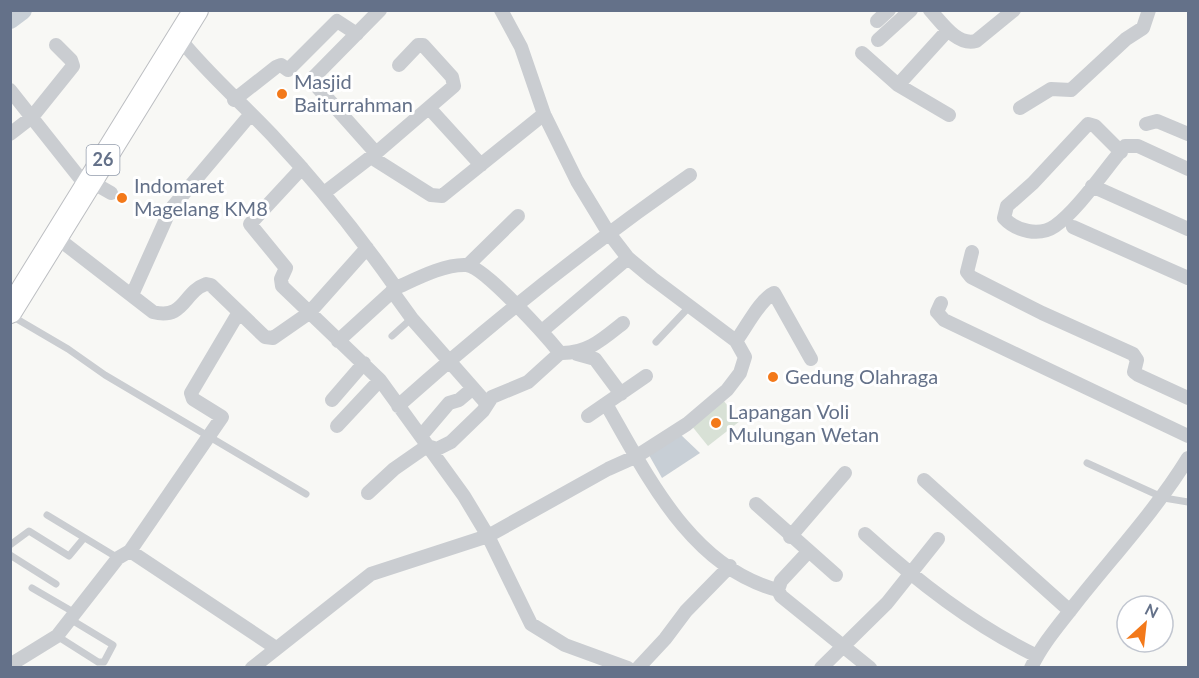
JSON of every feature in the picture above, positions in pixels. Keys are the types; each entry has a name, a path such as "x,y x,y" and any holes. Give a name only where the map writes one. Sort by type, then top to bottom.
{"highway":[{"name":"26","path":"10,310 56,237 85,179 180,10"},
{"name":"26","path":"10,287 180,39 196,10"}],"street":[{"path":"380,10 311,80 374,155 435,197 442,196 544,114"},
{"path":"252,668 371,574 488,537 608,469 637,456 687,424 736,380 744,366 745,357 736,341 628,258 608,232 589,204 544,114 521,47 501,10"},
{"path":"877,21 889,10"},
{"path":"878,40 911,10"},
{"path":"930,10 948,30 965,42 976,41 1014,10"},
{"path":"1020,108 1051,89 1071,90 1126,39 1143,28 1149,10"},
{"path":"234,100 281,65 288,70 337,21 357,34"},
{"path":"898,85 948,30"},
{"path":"180,39 206,72 324,193 367,248 412,318 487,404"},
{"path":"10,135 32,117 73,66 71,60 56,45"},
{"path":"324,193 374,155 452,89 452,77 423,45 418,45 399,65"},
{"path":"862,53 898,85 949,115"},
{"path":"10,90 85,179 111,193"},
{"path":"430,109 481,165"},
{"path":"132,295 170,210 250,115"},
{"path":"1146,124 1157,121 1188,134"},
{"path":"1121,152 1095,126 1088,124 1033,183 1007,206 1004,218 1016,228 1028,231 1047,229 1062,219 1092,186 1121,152 1125,146 1132,145 1188,169"},
{"path":"302,168 270,200 250,226 284,264 286,268 281,279 282,286 380,381 464,496 488,537 531,624 565,645 628,668"},
{"path":"398,406 516,305 608,232 690,175"},
{"path":"1092,186 1188,229"},
{"path":"338,340 394,290 417,278 468,265 518,216"},
{"path":"1073,227 1188,278"},
{"path":"56,237 153,312 169,314 206,284 211,285 265,337 273,338 309,313 367,248"},
{"path":"972,252 967,272 971,277 1042,314 1133,354 1137,360 1134,372 1188,398"},
{"path":"542,331 628,258"},
{"path":"468,265 476,268 516,305 560,353"},
{"path":"736,341 753,320 763,300 774,293 811,359"},
{"path":"941,303 938,312 944,320 1188,436"},
{"path":"10,665 57,636 124,555 210,437 222,417 192,399 191,393 239,312"},
{"path":"577,354 623,323"},
{"path":"424,441 438,449 447,445 483,411 492,397 528,382 560,353 577,354 596,359 621,394"},
{"path":"332,400 363,363"},
{"path":"588,417 646,376"},
{"path":"337,426 380,381"},
{"path":"368,493 424,441 448,403 459,400 472,389"},
{"path":"606,404 670,512 698,541 759,586 778,590 786,600 870,668"},
{"path":"865,534 912,576 1034,662 1146,515 1164,498 1188,458"},
{"path":"790,537 845,473"},
{"path":"924,480 1070,612"},
{"path":"756,504 790,537 836,574"},
{"path":"821,668 888,603 912,576 938,539"},
{"path":"778,590 781,581 808,552"},
{"path":"124,555 276,648"},
{"path":"638,668 665,639 686,611 730,566"}],"lane":[{"path":"656,342 690,306"},
{"path":"10,315 306,494"},
{"path":"392,336 412,318"},
{"path":"1087,463 1164,498 1188,502"},
{"path":"47,515 84,538 124,555"},
{"path":"10,545 29,531 69,556 84,538"},
{"path":"10,555 56,584"},
{"path":"32,588 113,645 104,662 98,662 57,636"}],"shaded area":[{"name":"Lapangan Voli Mulungan Wetan","path":"723,400 740,421 708,446 691,425"},
{"path":"680,434 700,453 662,478 649,455"}],"waterway":[{"path":"10,19 22,10"}],"place":[{"name":"Masjid Baiturrahman","path":"282,94"},
{"name":"Indomaret Magelang KM8","path":"122,198"},
{"name":"Gedung Olahraga","path":"773,377"},
{"name":"Lapangan Voli Mulungan Wetan","path":"716,423"}]}
